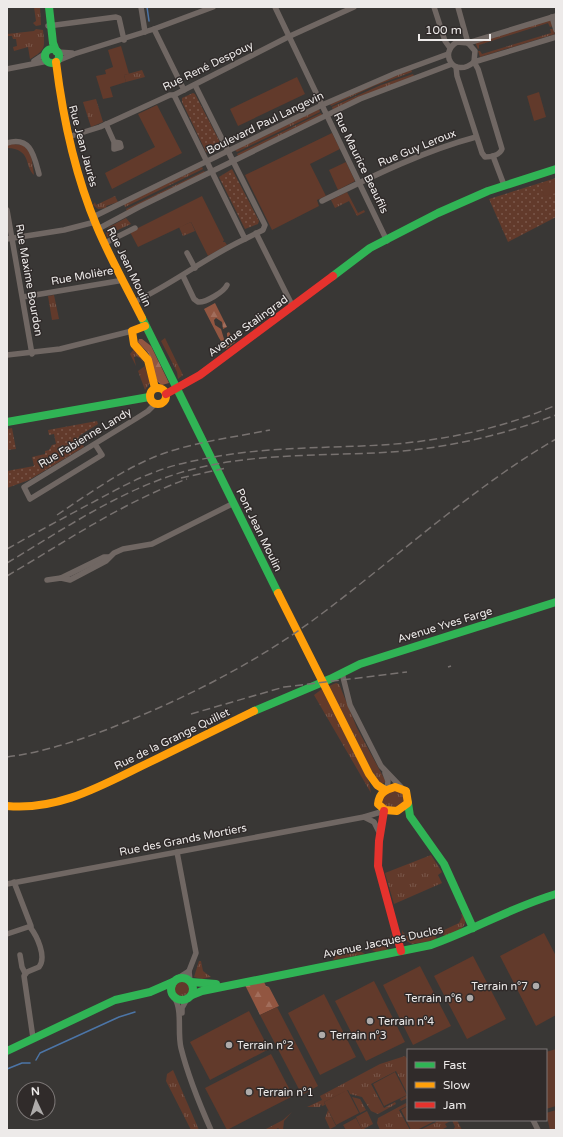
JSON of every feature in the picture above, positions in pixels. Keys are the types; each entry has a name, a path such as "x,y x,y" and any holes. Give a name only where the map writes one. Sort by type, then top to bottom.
{"main road":[{"path":"46,7 50,26"},
{"path":"49,7 50,26"},
{"name":"Rue Jean Jaurès","path":"50,26 56,79 68,137 77,173 96,223"},
{"name":"Avenue Stalingrad","path":"166,394 200,375 341,271 365,258 387,241 438,213 504,185 556,169"},
{"name":"Rue Jean Moulin","path":"96,223 172,382"},
{"path":"145,326 132,332 134,344 144,353 148,360 155,388"},
{"name":"Pont Jean Moulin","path":"172,382 369,774"},
{"path":"7,422 152,400 162,403 166,394 163,389 155,388 151,390 152,400"},
{"name":"Avenue Yves Farge","path":"342,673 374,659 556,602"},
{"name":"Rue de la Grange Quillet","path":"7,806 31,808 45,807 83,794 271,703 342,673"},
{"path":"369,774 379,787 386,789 401,787 408,795 410,816 444,864 473,928"},
{"path":"369,774 378,801 384,811 379,841 379,872 401,951"},
{"path":"378,801 380,793 386,789"},
{"path":"384,811 397,811 408,802"},
{"name":"Avenue Jacques Duclos","path":"190,997 199,992 444,941 522,905 556,894"},
{"path":"7,1051 115,1000 150,992 176,980 185,978 191,981 194,990 190,997 180,1000 173,995 170,988 176,980"},
{"name":"Avenue Jacques Duclos","path":"191,981 216,984 255,980"},
{"path":"140,994 173,995"}],"street":[{"path":"141,7 145,32"},
{"path":"7,69 23,66 53,56 74,54 124,40 213,7"},
{"name":"Rue Maurice Beaufils","path":"276,7 387,241"},
{"name":"Rue René Despouy","path":"68,137 106,124 170,95 174,95 290,36 354,7"},
{"path":"434,7 445,41 450,48"},
{"path":"458,7 468,43 475,51 474,62 478,69 502,149 501,152 493,156 484,157 454,66 448,54 450,48 457,42 468,43 554,17 556,30"},
{"path":"50,26 116,17 119,18 124,40"},
{"path":"154,30 184,90"},
{"path":"454,66 466,68 474,62 556,37"},
{"name":"Boulevard Paul Langevin","path":"96,223 206,162 322,105 396,73 448,54"},
{"name":"Boulevard Paul Langevin","path":"96,223 211,172 327,115 391,86 454,66"},
{"path":"134,302 183,276 222,251 265,228 264,222 195,85"},
{"path":"174,95 245,239"},
{"path":"106,124 114,142"},
{"name":"Rue Guy Leroux","path":"322,201 359,182 421,156 476,136"},
{"path":"7,144 19,142 29,147 33,154 39,174"},
{"path":"493,156 504,185"},
{"name":"Rue Maxime Bourdon","path":"7,210 10,238 23,297 32,354"},
{"path":"10,238 64,230 96,223"},
{"path":"105,243 135,228"},
{"path":"256,233 293,307"},
{"path":"187,253 195,268"},
{"path":"183,276 194,299 198,302 209,299 224,290 227,285"},
{"name":"Rue Molière","path":"23,297 118,281 122,279"},
{"path":"7,356 32,354 88,343 132,332"},
{"name":"Rue Fabienne Landy","path":"95,444 102,455 30,499 24,487 148,411 152,400"},
{"path":"47,580 61,578 70,580 106,561 109,557 123,549 152,544 234,503"},
{"path":"342,673 350,705 388,781 386,789"},
{"path":"384,771 401,787"},
{"name":"Rue des Grands Mortiers","path":"7,884 364,817 370,814 378,801"},
{"path":"370,814 384,811"},
{"path":"364,817 371,819 377,824 379,841"},
{"path":"177,852 196,953 189,971 191,981"},
{"path":"14,882 30,927 37,937 42,963 38,968 25,973"},
{"path":"7,934 30,927"},
{"path":"20,955 22,967 25,973 24,980 33,1038"},
{"path":"176,980 189,971"},
{"path":"173,995 179,1008 178,1030 181,1050 192,1086 211,1130"},
{"path":"190,997 182,1008 182,1038 196,1088 214,1130"},
{"path":"533,1121 538,1130"}],"green space":[{"path":"34,7 40,7 41,25 36,26 33,23 36,21"},
{"path":"550,19 553,26 550,27 548,23 479,45 478,49 475,42"},
{"path":"36,29 43,30 44,44 39,53 30,59 28,47 14,51 13,47 17,46 16,39 13,39 12,36 7,36 7,34 34,31"},
{"path":"550,29 553,29 555,34 480,57 478,51 482,54 551,33"},
{"path":"121,46 129,74 124,75 126,82 110,87 113,97 103,99 96,76 106,74 105,70 113,67 108,50"},
{"path":"411,69 412,72 374,86 331,106 330,104"},
{"path":"142,70 145,77 126,82 124,75"},
{"path":"413,74 414,76 333,110 332,107 381,85"},
{"path":"297,77 305,94 238,126 230,109"},
{"path":"539,92 546,117 534,121 527,96"},
{"path":"193,93 195,94 221,144 221,147 209,153 206,152 182,102 182,98"},
{"path":"96,99 103,122 91,127 83,102"},
{"path":"157,105 182,153 112,189 105,173 155,147 138,114"},
{"path":"319,109 320,112 237,152 235,150"},
{"path":"321,113 322,115 238,156 237,154"},
{"path":"332,133 340,149 310,164 326,196 317,200 319,206 272,230 245,175"},
{"path":"7,145 23,145 31,154 34,175 26,158 20,151 7,148"},
{"path":"346,162 355,181 338,190 329,170"},
{"path":"202,167 203,169 125,207 124,204"},
{"path":"232,169 259,221 258,224 245,229 219,177"},
{"path":"204,171 205,172 128,213 126,209"},
{"path":"556,178 556,217 508,242 489,199"},
{"path":"556,181 556,193 544,196 541,185"},
{"path":"347,192 358,213 364,210 365,212 357,216 349,201 335,208 331,200"},
{"path":"115,196 118,202 106,206 107,208 98,209 93,205 95,202 96,205"},
{"path":"202,196 224,240 223,242 227,245 208,256 191,222 138,247 130,232"},
{"path":"126,218 131,224 109,234 110,237 107,237 106,232 109,227"},
{"path":"191,222 195,231 183,236 179,227"},
{"path":"54,295 59,319 52,320 48,296"},
{"path":"215,303 227,327 223,329 222,322 216,318 214,320 215,325 221,329 224,339 227,338 227,333 229,332 235,342 226,349 204,309"},
{"path":"165,338 183,375 178,379 177,372 161,341"},
{"path":"139,339 142,339 151,346 169,383 162,385 157,381 149,354 138,342"},
{"path":"134,349 144,365 137,356 134,357 136,366 130,354"},
{"path":"145,366 150,383 145,390 138,371"},
{"path":"97,421 98,424 79,436 84,447 29,480 7,488 7,471 34,466 32,457 45,454 45,451 49,450 52,445 56,444 54,434 49,435 48,430"},
{"path":"12,428 16,449 7,450 7,429"},
{"path":"336,683 339,684 357,728 386,782 381,784 372,771 329,686"},
{"path":"322,689 369,782 371,793 314,695"},
{"path":"394,790 404,794 405,801 395,807 383,806 382,796"},
{"path":"431,855 442,872 438,875 442,883 394,904 385,873"},
{"path":"461,914 464,915 465,920 463,927 460,930 444,937 442,931 459,923 462,917"},
{"path":"402,930 408,936 417,938 435,933 437,940 412,944 403,939"},
{"path":"391,933 392,940 388,950 376,952 366,947 385,942 390,937"},
{"name":"Terrain n°7","path":"544,933 556,956 556,1015 536,1026 500,956"},
{"path":"356,949 365,954 333,960 337,952"},
{"name":"Terrain n°6","path":"473,956 506,1019 467,1039 434,976"},
{"path":"199,961 201,961 203,971 211,977 202,979 194,977"},
{"path":"420,966 451,1026 413,1045 383,985"},
{"path":"182,980 189,985 190,988 185,995 182,996 175,991 174,988 179,981"},
{"name":"Terrain n°4","path":"374,981 405,1042 366,1061 335,1001"},
{"path":"264,982 266,986 269,987 279,1006 260,1015 245,985"},
{"name":"Terrain n°3","path":"324,994 356,1057 320,1075 288,1013"},
{"path":"277,1007 318,1086 302,1095 260,1015"},
{"name":"Terrain n°2","path":"249,1011 269,1049 210,1080 190,1042"},
{"path":"556,1049 556,1106 547,1109 547,1052"},
{"name":"Terrain n°1","path":"271,1054 293,1096 227,1130 205,1088"},
{"path":"405,1056 407,1059 407,1093 396,1071 371,1084 384,1108 395,1102 396,1104 378,1114 371,1111 362,1097 350,1094 348,1090 324,1102 325,1105 322,1106 321,1104 320,1107 307,1107 322,1100 320,1096 380,1064"},
{"path":"173,1070 199,1130 191,1130 166,1081 167,1074"},
{"path":"395,1072 407,1095 384,1106 373,1084"},
{"path":"347,1090 359,1113 336,1125 324,1102"},
{"path":"407,1096 407,1098 401,1101 400,1099"},
{"path":"352,1097 360,1099 366,1110 360,1113"},
{"path":"406,1103 407,1106 399,1110 410,1130 380,1130 377,1123 378,1118"},
{"path":"407,1107 407,1121 435,1121 417,1130 411,1130 401,1110"},
{"path":"328,1110 336,1126 330,1129 325,1118"},
{"path":"556,1110 556,1130 550,1130 547,1113"},
{"path":"367,1111 373,1124 362,1130 356,1117"},
{"path":"292,1112 284,1121 283,1130 278,1128 275,1130 264,1130 283,1120"},
{"path":"356,1118 362,1130 346,1130 343,1125"},
{"path":"450,1121 445,1124 447,1127 441,1130 420,1130 436,1122"},
{"path":"452,1121 458,1121 462,1130 453,1130 455,1127"}],"waterway":[{"path":"147,7 149,21"},
{"path":"36,1060 40,1053 119,1017 135,1012"},
{"path":"7,1069 22,1063 30,1063"}],"railway":[{"path":"7,549 133,481 178,464 239,453 300,448 382,445 449,437 514,421 556,405"},
{"path":"7,563 101,507 175,474 225,462 248,459 391,452 454,444 516,429 556,415"},
{"path":"57,515 134,466 162,454 201,443 270,430"},
{"path":"7,757 39,751 87,737 183,697 232,672 279,644 302,628 353,590 466,500 525,458 556,439"},
{"path":"181,478 226,468"},
{"path":"7,576 117,511 163,488 187,479"},
{"path":"191,714 284,687 407,672"}],"traffic: fast":[{"path":"49,7 53,43 56,51"},
{"path":"52,49 57,51 59,56 57,61 52,63 47,61 45,56 47,51 52,49"},
{"path":"333,276 370,248 438,213 488,191 556,169"},
{"path":"142,318 278,593"},
{"path":"7,422 149,397"},
{"path":"254,711 330,679 360,664 556,602"},
{"path":"408,803 410,816 444,864 473,928"},
{"path":"192,995 202,991 431,945 462,933 524,905 556,894"},
{"path":"178,978 186,978 193,985 193,989 193,993 186,1000 178,1000 171,993 171,985 178,978"},
{"path":"7,1051 115,1000 150,992 173,982"},
{"path":"191,982 216,984"}],"traffic: slow":[{"path":"56,62 66,126 82,187 102,239 142,318"},
{"path":"145,326 132,331 134,344 148,360 155,388"},
{"path":"155,388 161,388 166,393 166,396 164,402 161,404 155,404 150,399 150,393 155,388"},
{"path":"278,593 369,774 377,785 385,790"},
{"path":"7,806 45,804 81,794 116,779 254,711"},
{"path":"395,787 406,791 408,803 397,811 385,810 378,804 380,797 385,791 395,787"}],"traffic: jam":[{"path":"166,394 200,375 333,276"},
{"path":"384,811 379,841 378,866 401,951"}],"place":[{"name":"Terrain n°7","path":"536,986"},
{"name":"Terrain n°6","path":"470,998"},
{"name":"Terrain n°4","path":"370,1021"},
{"name":"Terrain n°3","path":"322,1035"},
{"name":"Terrain n°2","path":"229,1045"},
{"name":"Terrain n°1","path":"249,1092"}]}
